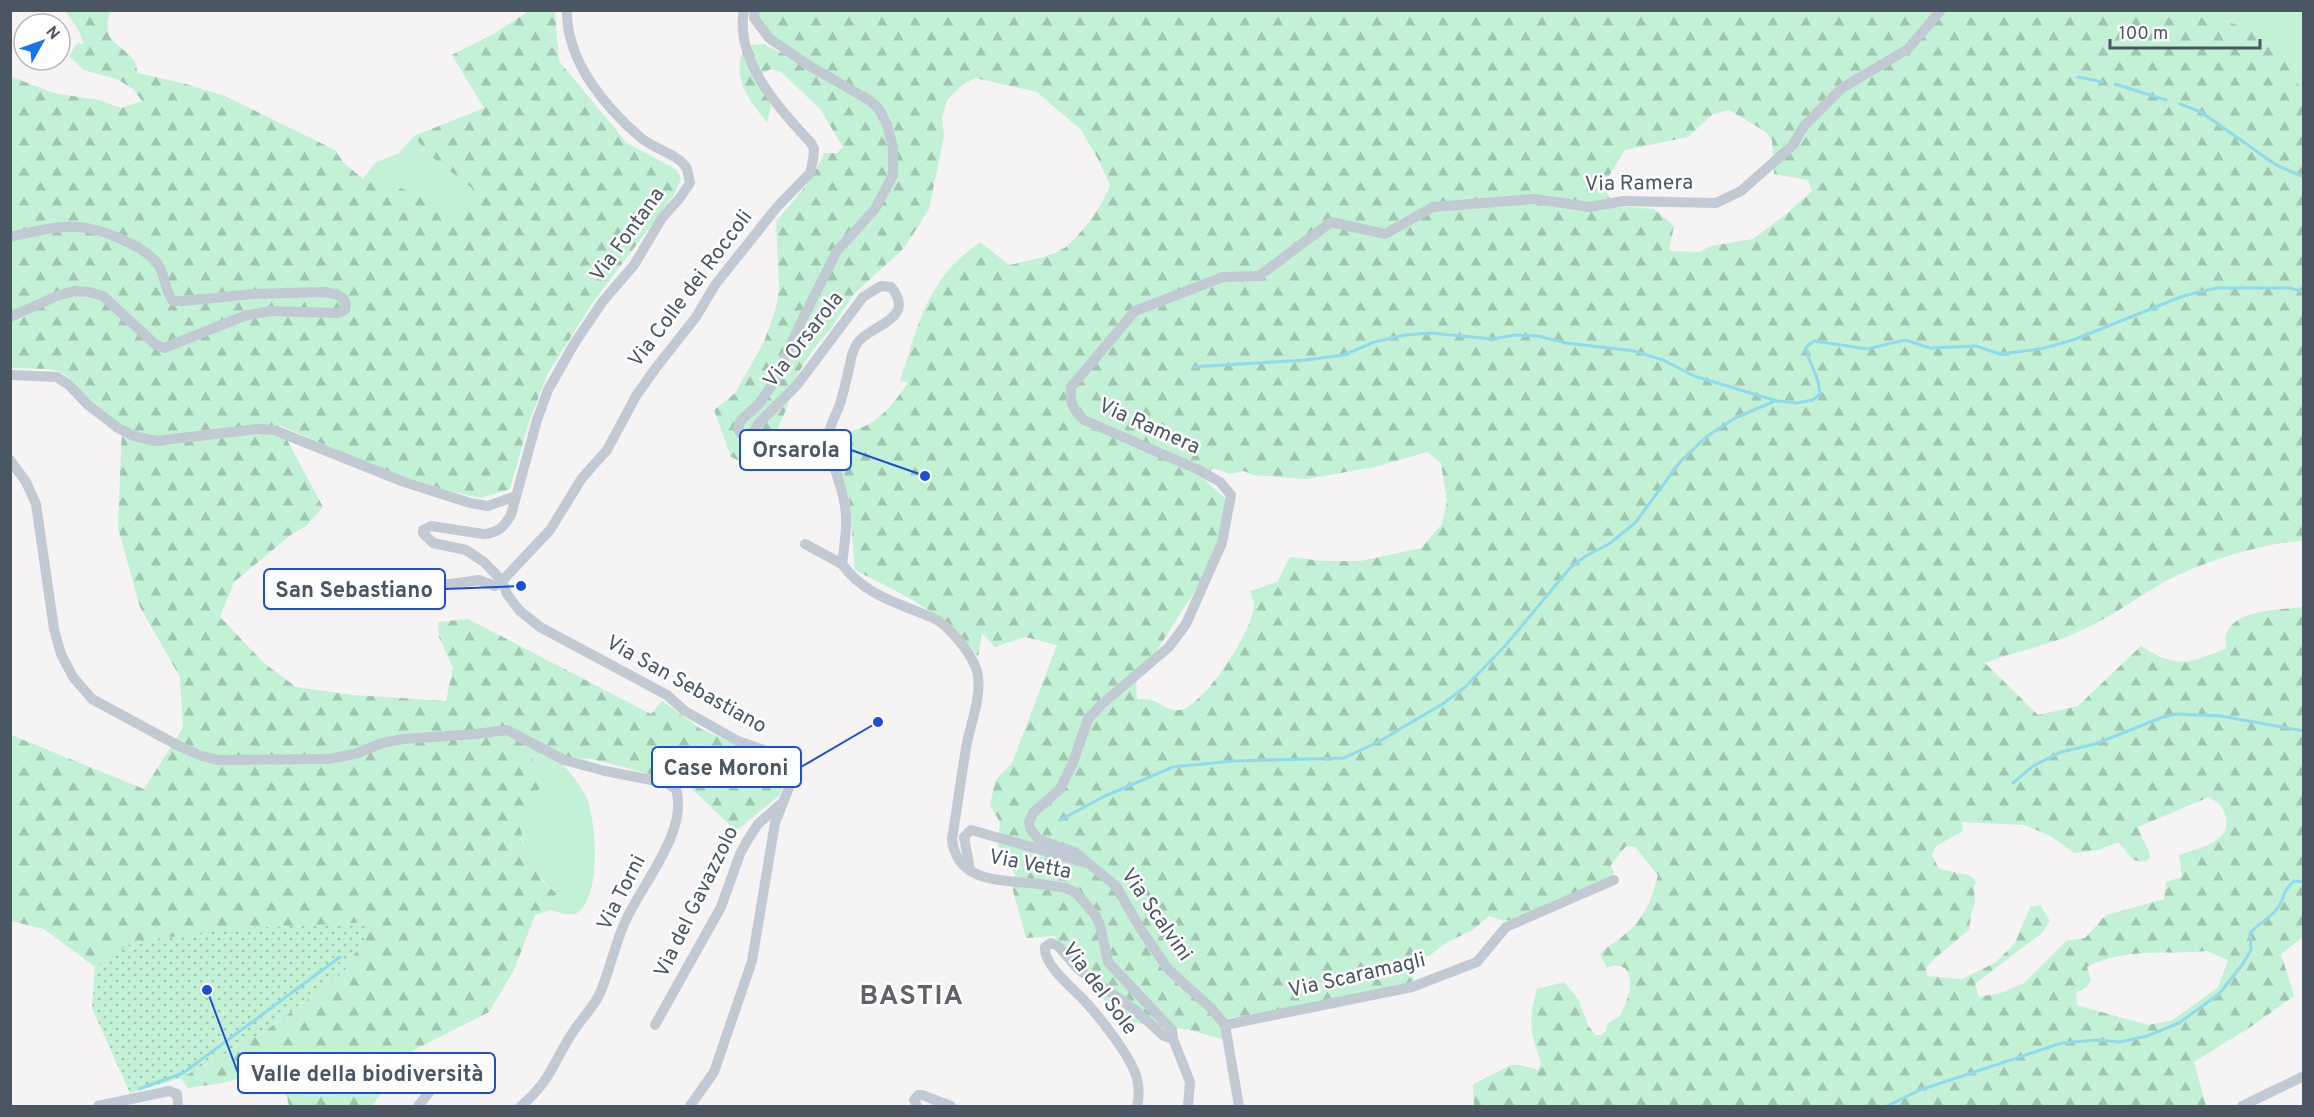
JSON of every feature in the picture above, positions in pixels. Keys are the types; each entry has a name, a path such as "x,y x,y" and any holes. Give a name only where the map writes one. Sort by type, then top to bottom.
{"street":[{"name":"Via Fontana","path":"512,513 537,420 548,390 574,344 597,310 634,266 662,218 690,183 687,169 680,161 642,139 596,89 576,58 567,28 567,10"},
{"name":"Via Colle dei Roccoli","path":"502,581 550,530 582,478 608,450 636,396 696,318 715,285 777,207 810,172 814,150 811,143 775,102 747,54 744,10"},
{"name":"Via Orsarola","path":"755,10 754,18 769,38 808,65 869,100 879,109 887,125 893,147 893,175 875,209 837,251 775,380 759,405 741,420 738,429 742,435 750,436 758,424 797,385 863,297 881,286 891,287 899,301 898,310 883,326 858,341 851,359 841,401 829,432 833,469 843,494 848,522 842,564"},
{"name":"Via Ramera","path":"1087,863 1075,852 1039,840 1030,828 1031,817 1060,789 1072,765 1088,719 1102,704 1169,647 1186,624 1222,543 1231,495 1220,482 1199,470 1084,420 1075,412 1070,401 1071,387 1135,311 1223,277 1258,276 1331,222 1385,234 1433,207 1534,199 1590,207 1623,201 1716,203 1741,191 1793,145 1804,126 1842,88 1908,49 1941,10"},
{"path":"10,237 53,228 91,227 108,232 142,249 156,262 164,276 167,293 173,301 184,302 254,294 324,292 336,294 343,298 346,304 345,310 338,314 269,311 244,316 164,348 156,345 103,296 88,292 74,291 57,296 10,316"},
{"path":"10,375 57,377 118,428 134,436 156,441 257,429 274,430 404,482 470,503 488,506 516,496"},
{"name":"Via Torni","path":"10,460 26,482 36,504 54,629 61,654 73,677 92,699 177,745 199,755 219,760 327,759 355,754 382,743 403,739 507,730 564,760 605,771 667,783 676,789 678,795 676,815 667,847 625,921 600,994 572,1034 549,1078 521,1107"},
{"name":"Via San Sebastiano","path":"512,513 505,525 492,534 431,526 423,530 425,537 433,543 466,550 484,562 502,581 507,594 519,610 540,627 667,695 685,711 738,741 778,755 791,768 792,780 775,823 752,961 714,1072 690,1107"},
{"path":"805,544 842,564"},
{"name":"Via Vetta","path":"842,564 862,586 886,600 938,620 969,653 974,664 978,676 975,716 967,747 952,838 953,850 959,861 981,877 1066,888 1076,893 1095,915 1100,925 1108,962 1172,1030 1173,1039 1191,1082 1188,1107"},
{"path":"299,584 451,584 478,580 495,586 502,581"},
{"name":"Via del Gavazzolo","path":"655,1025 719,910 747,841 758,824 782,803"},
{"name":"Via Scalvini","path":"970,871 964,837 971,830 1087,863 1116,886 1140,928 1168,969 1212,1009 1224,1025"},
{"name":"Via Scaramagli","path":"1224,1025 1412,987 1477,962 1506,927 1614,880"},
{"name":"Via del Sole","path":"1137,1107 1138,1079 1132,1064 1085,1001 1050,964 1045,956 1045,947 1051,943 1058,946 1079,970 1134,1009 1164,1036 1173,1039"},
{"path":"1224,1025 1239,1107"},
{"path":"2242,1107 2304,1076"},
{"path":"418,1107 437,1083"},
{"path":"98,1107 169,1090 177,1094 178,1107"},
{"path":"917,1107 914,1100 918,1095 922,1095 951,1107"}],"green space":[{"path":"2161,10 2171,19 2218,17 2264,37 2294,62 2297,83 2303,89 2303,541 2269,545 2209,562 2159,585 2076,633 1985,663 2038,715 2078,706 2141,646 2174,661 2183,662 2202,658 2226,648 2226,635 2231,626 2240,619 2266,611 2303,607 2303,937 2281,954 2294,996 2252,1026 2194,1062 2206,1106 1474,1106 1473,1084 1511,1065 1538,1070 1541,1062 1534,1043 1531,1018 1537,989 1564,982 1578,999 1589,1027 1596,1035 1602,1035 1608,1023 1620,1016 1629,992 1630,980 1625,968 1616,965 1607,968 1600,954 1627,933 1640,919 1649,903 1658,875 1635,847 1626,846 1611,865 1614,874 1589,895 1562,907 1505,921 1489,916 1473,930 1449,941 1429,956 1415,957 1409,963 1414,980 1405,985 1243,1021 1235,1017 1225,1019 1228,1041 1190,1030 1120,1021 1068,958 1055,936 1026,938 1013,891 1015,875 1003,856 998,842 1000,822 990,806 995,781 1012,763 1057,645 1025,637 995,647 982,633 978,657 966,642 938,616 906,596 855,570 849,497 828,439 833,433 846,432 868,425 894,402 908,382 900,381 922,314 943,277 960,258 980,242 1009,265 1062,250 1092,218 1110,185 1081,130 1037,92 975,78 961,86 947,100 942,118 944,136 929,209 904,248 854,294 813,350 797,375 786,410 759,470 731,457 714,410 735,393 764,342 776,308 779,289 776,221 809,181 824,153 837,153 843,147 820,109 781,72 771,69 761,74 771,105 767,123 748,96 741,79 740,69 744,46 764,44 783,54 758,21 758,11","holes":["1729,110 1766,132 1772,140 1774,174 1808,180 1812,191 1753,239 1710,246 1700,252 1669,251 1674,226 1654,209 1613,206 1604,184 1625,150 1688,137 1713,114","1427,452 1441,463 1447,501 1442,524 1421,548 1360,561 1323,561 1290,557 1277,582 1250,591 1254,604 1247,630 1218,677 1196,701 1186,708 1176,710 1151,700 1137,699 1136,683 1207,572 1217,545 1227,500 1206,481 1212,468 1230,474 1244,471 1253,475 1306,479 1375,467","2209,797 2220,805 2226,818 2226,826 2218,839 2179,855 2182,877 2166,882 2164,899 2106,915 2085,938 2066,941 2024,983 2004,992 1979,997 1975,984 2042,933 2050,921 2040,905 2030,907 2015,943 1995,963 1962,979 1927,976 1926,968 1935,958 1969,930 1975,903 1976,881 1969,875 1939,869 1932,855 1936,846 1963,831 1962,822 2025,825 2052,837 2074,853 2098,850 2119,842 2133,860 2144,862 2150,858 2138,827","2207,951 2228,960 2218,987 2173,1020 2148,1025 2077,1005 2076,993 2087,987 2091,980 2087,967 2131,954"]},
{"path":"110,11 109,35 134,60 138,73 225,96 335,150 343,162 363,179 398,187 449,208 477,206 472,188 427,153 414,136 484,108 452,55 497,32 529,11 555,11 559,61 627,143 677,170 681,179 674,195 591,305 547,375 529,422 510,489 481,498 449,491 393,474 279,425 323,507 306,526 292,534 234,582 220,617 264,663 296,687 353,695 446,701 453,668 439,637 438,622 468,619 651,714 662,701 701,729 775,762 785,770 785,781 780,795 736,831 687,784 592,759 567,758 528,744 540,788 528,802 521,816 522,841 543,882 557,894 551,899 550,910 535,915 514,970 489,1012 414,1050 372,1106 289,1106 287,1096 254,1075 188,1088 181,1078 264,1032 344,972 373,922 105,959 95,967 44,929 11,921 11,735 144,789 183,728 180,677 140,607 118,528 122,425 88,398 67,376 58,371 11,368 10,76 53,93 99,100 121,108 142,101 133,89 117,79 83,70 72,59 72,51 77,43 84,44 72,21 72,12 66,12"},
{"path":"2161,11 2303,11 2303,89 2297,83 2294,62 2264,37 2218,17 2171,19"},
{"path":"414,136 427,153 473,188 478,206 449,208 398,187 363,179 375,163 399,153"},
{"path":"527,743 562,764 583,790 589,805 594,838 594,875 585,904 574,914 550,910 551,899 556,894 535,869 525,847 521,825 523,811 540,788"},
{"path":"374,922 344,972 264,1032 181,1078 130,1093 92,1008 95,967 105,959 134,942 228,929"}],"waterway":[{"path":"2078,77 2102,82"},
{"path":"2115,84 2166,100"},
{"path":"2180,104 2201,112 2276,165 2304,177"},
{"path":"1193,367 1306,360 1344,355 1374,342 1405,335 1430,333 1493,339 1514,335 1538,336 1566,343 1634,351 1663,360 1694,376 1777,401 1796,403 1813,400 1820,394 1818,381 1805,348 1814,341 1867,349 1905,340 1930,348 1976,346 2000,354 2041,349 2076,339 2183,296 2217,288 2290,288 2304,292"},
{"path":"1060,820 1105,796 1173,767 1233,761 1344,758 1380,741 1444,703 1465,687 1505,646 1570,568 1586,556 1609,544 1635,523 1680,462 1706,437 1735,418 1775,401"},
{"path":"2013,783 2033,766 2061,752 2095,744 2163,717 2177,714 2221,716 2304,731"},
{"path":"1887,1106 1920,1090 2062,1043 2096,1040 2120,1042 2147,1036 2179,1023 2219,994 2251,950 2250,933 2276,910 2294,881 2304,882"},
{"path":"139,1089 183,1073 340,957"}],"place":[{"name":"Orsarola","path":"925,476"},
{"name":"San Sebastiano","path":"521,586"},
{"name":"Case Moroni","path":"878,722"},
{"name":"Valle della biodiversità","path":"207,990"}],"district":[{"name":"BASTIA","path":"912,997"}]}
